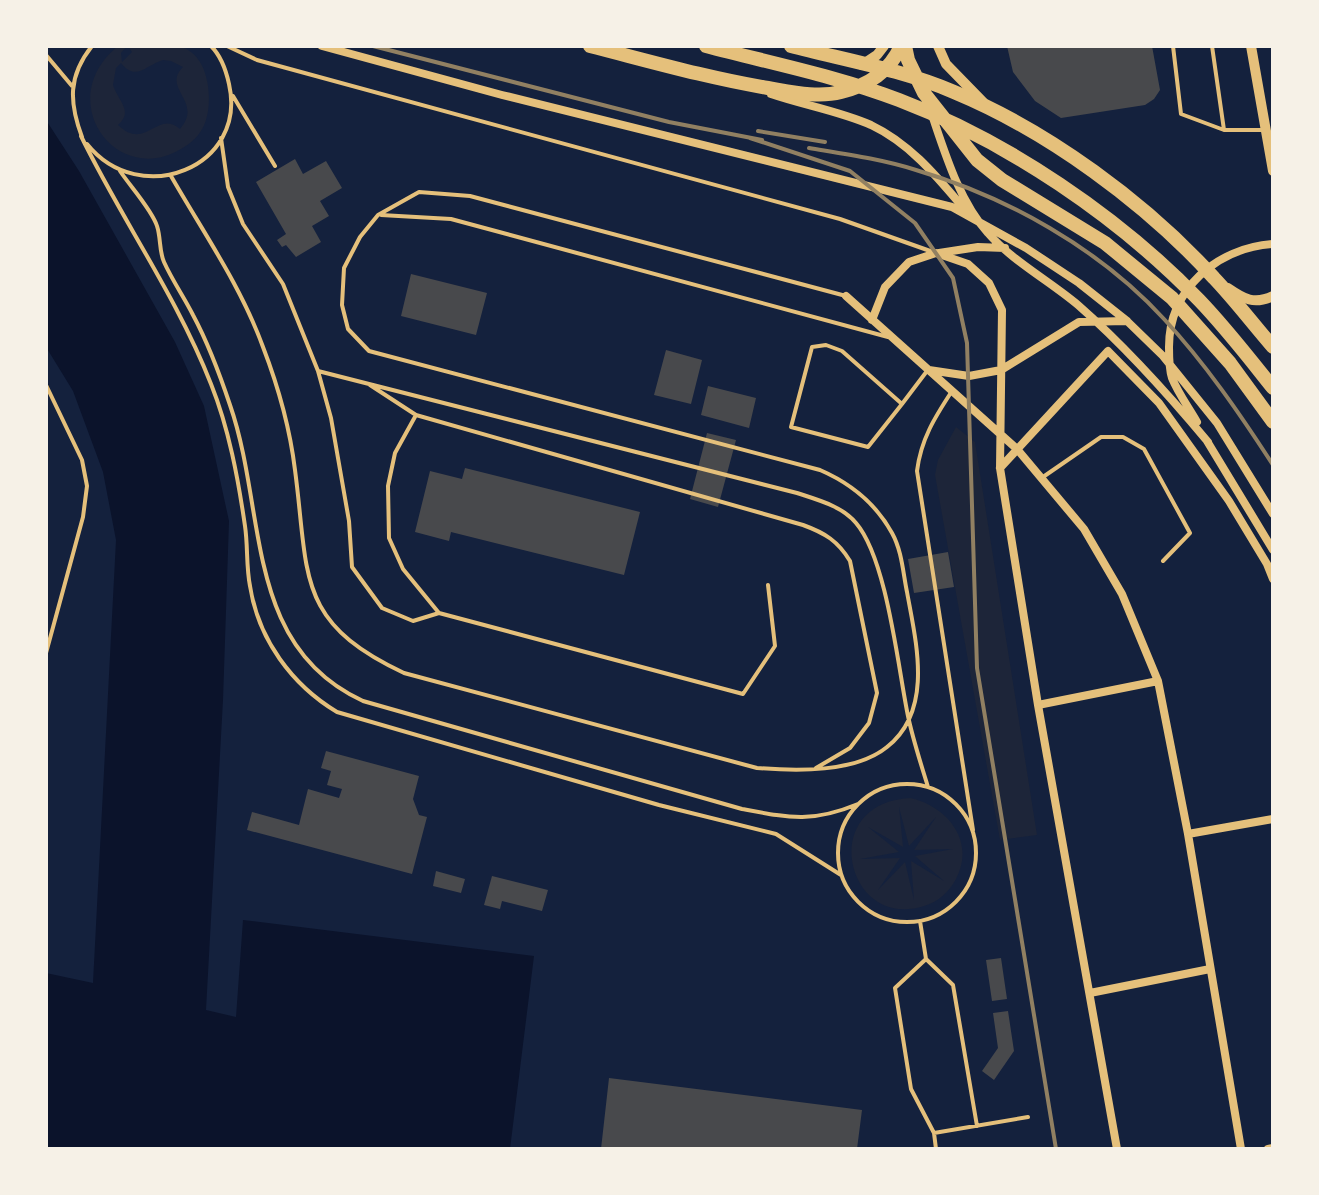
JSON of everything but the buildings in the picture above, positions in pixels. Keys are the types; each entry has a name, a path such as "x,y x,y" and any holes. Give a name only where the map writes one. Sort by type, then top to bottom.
{"main road":[{"path":"590,46 732,82 813,94 839,93 874,80 893,64 905,46"},
{"path":"706,46 900,100 1020,160 1079,199 1157,260 1232,336 1273,388"},
{"path":"791,46 924,81 990,108 1043,138 1145,211 1214,278 1273,347"},
{"path":"905,46 908,60 924,93 977,160 1002,180 1105,243 1172,298 1230,363 1273,422"}],"street":[{"path":"322,46 533,103 952,207 1026,248 1079,283 1127,321 1163,356 1217,423 1273,514"},
{"path":"862,65 884,46"},
{"path":"938,46 946,64 990,108"},
{"path":"1251,46 1272,164"},
{"path":"732,82 871,125 904,145 933,171 976,223 1077,304 1115,339 1208,442"},
{"path":"924,93 963,194 988,233"},
{"path":"1273,244 1248,247 1211,264 1192,282 1174,313 1169,332 1172,377 1273,550"},
{"path":"872,320 885,287 909,262 936,253 978,247 1026,248"},
{"path":"936,253 968,264 989,283 1002,310 1000,468 1038,705 1117,1149"},
{"path":"1214,278 1244,299 1258,302 1273,296"},
{"path":"846,296 1017,449 1043,477 1084,529 1122,594 1158,681 1188,834 1241,1149"},
{"path":"928,369 969,376 1001,370 1079,322 1127,321"},
{"path":"1000,468 1108,351 1159,403 1229,501 1273,579"},
{"path":"1038,705 1158,681"},
{"path":"1188,834 1273,819"},
{"path":"1090,993 1210,969"}],"lane":[{"path":"92,46 81,60 72,86 73,112 105,186 176,308 212,386 239,488 254,605 272,646 303,686 337,712 659,805 776,834 841,875"},
{"path":"81,136 98,157 120,171 145,178 171,176 191,168 208,155 221,138 230,116 231,93 226,70 211,46"},
{"path":"227,46 257,60 840,219 936,253"},
{"path":"1173,46 1181,114 1224,130 1266,130"},
{"path":"1212,46 1224,130"},
{"path":"46,55 72,86"},
{"path":"231,93 275,166"},
{"path":"221,138 228,187 243,224 283,284 318,371 334,432 349,521 352,567 382,608 413,621 439,613 743,694 775,646 768,585"},
{"path":"120,171 157,224 163,260 195,317 231,407 252,491 271,598 287,632 322,676 341,691 363,701 742,809 804,818 823,817 858,804 873,793 891,786 910,784 928,787 947,797 963,811 973,830"},
{"path":"171,176 236,287 263,346 284,412 295,470 306,569 318,604 340,634 370,657 404,673 757,768 811,772 854,762 886,748 909,722 918,686 916,644 901,557 893,534 875,508 840,478 820,470 369,351 348,329 342,305 344,268 360,237 378,215 419,192 470,196 846,296"},
{"path":"378,215 451,219 895,339"},
{"path":"902,404 842,351 826,345 812,347 791,427 868,447 902,404 928,369"},
{"path":"318,371 797,493 838,508 856,522 866,538 882,579 909,722 928,787"},
{"path":"365,383 416,415 803,525 823,532 840,545 850,561 877,693 869,723 850,748 811,772"},
{"path":"46,385 82,460 87,486 83,517 46,653"},
{"path":"858,804 847,819 840,837 838,856 841,875 852,895 868,910 888,920 909,923 931,919 950,908 965,893 974,873 977,852 917,471 919,451 928,428 952,391"},
{"path":"416,415 395,453 388,486 389,538 403,569 439,613"},
{"path":"1043,477 1101,437 1123,437 1144,449 1190,533 1163,561"},
{"path":"920,921 926,959 953,985 977,1126"},
{"path":"926,959 895,988 911,1089 934,1133 936,1149"},
{"path":"934,1133 1028,1117"}],"shaded area":[{"path":"171,45 188,50 202,66 209,89 208,113 201,131 185,147 157,158 134,157 115,148 100,132 92,113 91,90 99,68 118,46 127,46 121,53 122,62 132,52 128,46","holes":["163,60 183,67 177,82 188,111 180,129 165,124 136,134 118,125 123,120 125,110 113,85 116,68 121,63 126,69 136,72"]},
{"path":"46,120 79,171 175,342 204,406 229,521 223,700 206,1010 236,1017 243,920 534,956 510,1149 46,1149 46,973 93,983 116,540 103,472 73,391 46,347"},
{"path":"956,427 975,442 1037,835 1000,840 935,475 938,460"},
{"path":"910,798 936,809 954,827 960,839 961,865 950,888 934,902 897,909 876,900 861,884 852,863 853,841 862,820 880,805","holes":["899,807 909,846 936,817 914,850 953,849 915,856 944,881 911,861 914,900 905,862 878,890 900,858 860,859 899,852 868,827 903,847"]}],"railway":[{"path":"373,46 669,122 762,140"},
{"path":"758,131 825,142"},
{"path":"750,138 850,171 915,223 953,278 967,343 977,668 1056,1149"},
{"path":"809,148 890,163 950,181 1017,210 1081,248 1138,293 1164,319 1222,389 1273,465"}]}
